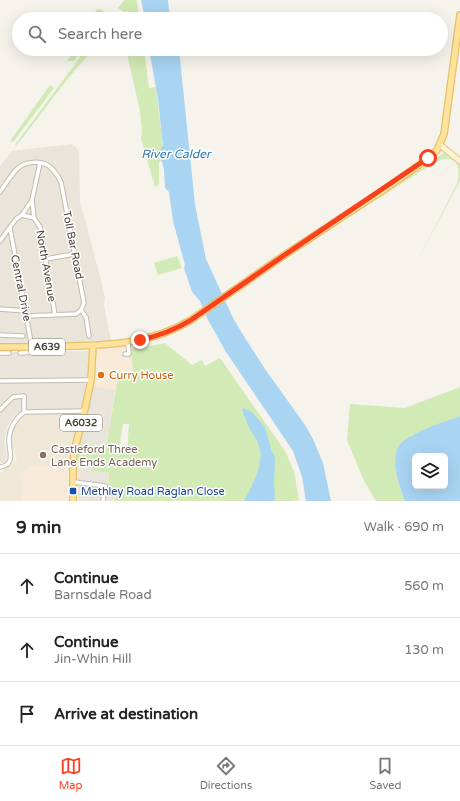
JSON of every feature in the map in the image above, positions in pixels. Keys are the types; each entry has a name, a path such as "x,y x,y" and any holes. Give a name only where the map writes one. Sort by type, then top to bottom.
{"main road":[{"name":"A639","path":"0,347 35,348 128,343 161,335 182,326 410,171 433,154 440,145 445,128 460,15"},
{"name":"A6032","path":"73,501 74,452 91,380 93,346"}],"street":[{"path":"440,145 460,161"},
{"path":"0,192 18,168 28,163 40,162 32,200 22,215 16,219 1,239"},
{"name":"Toll Bar Road","path":"40,162 49,166 61,182 84,303 81,310 86,317 89,336"},
{"name":"North Avenue","path":"32,200 34,218 40,226 55,315"},
{"path":"22,215 34,218"},
{"name":"Central Drive","path":"10,228 26,316 35,348"},
{"path":"46,259 74,254"},
{"path":"0,309 26,311"},
{"path":"26,316 76,314 81,310"},
{"path":"0,335 23,336"},
{"path":"125,354 129,354 128,343"},
{"path":"20,353 35,352 35,348"},
{"path":"0,353 9,353"},
{"path":"0,381 91,380"},
{"path":"0,410 13,397 24,396 24,412"},
{"path":"2,466 10,460 11,456 9,442 10,430 17,417 24,412 85,410"},
{"path":"74,482 105,486 103,501"}],"shaded area":[{"path":"72,144 77,148 79,153 80,201 105,298 104,305 111,341 84,344 0,343 0,166 12,151"},
{"path":"130,344 133,372 118,376 115,390 93,386 95,351 102,348"},
{"path":"89,351 86,384 115,390 106,449 80,442 87,410 25,409 15,415 8,425 4,440 7,457 4,463 0,463 0,352"},
{"name":"Castleford Three Lane Ends Academy","path":"78,411 80,413 69,462 61,466 33,466 20,472 23,501 0,501 0,473 17,460 11,442 12,432 19,419 28,413"},
{"path":"69,462 71,501 23,501 20,472 33,466 61,466"},
{"path":"77,463 92,465 92,471 109,473 108,489 116,490 115,501 78,501"}],"green space":[{"path":"124,0 137,0 138,12 123,12 118,8"},
{"path":"100,9 104,11 95,12"},
{"path":"70,56 77,56 74,61 67,61"},
{"path":"81,56 87,56 63,84 16,146 15,145"},
{"path":"128,56 145,56 149,88 156,87 163,147 162,160 159,162 159,184 155,187 141,139 142,131 140,111"},
{"path":"50,85 54,88 13,142 10,141"},
{"path":"445,152 460,165 460,181 415,265 457,184 459,172 457,164 451,159 445,159 432,164 364,208"},
{"path":"177,256 182,268 158,275 154,263"},
{"path":"165,343 192,365 202,360 205,366 220,358 285,451 294,471 299,500 115,501 116,491 108,489 109,473 92,471 92,465 77,463 80,442 106,448 118,376 133,372 131,349","holes":["123,424 129,424 127,452 119,451"]},
{"path":"460,387 460,416 410,436 398,483 405,501 376,501 364,481 347,440 350,404 405,408"}],"water":[{"path":"141,0 168,0 170,12 144,12"},
{"name":"River Calder","path":"150,56 180,56 195,205 206,259 233,318 265,369 305,425 313,439 323,463 331,501 306,501 302,477 293,451 226,352 207,318 200,301 192,292 184,268 185,265 173,221 169,192 165,188 164,169 160,155 161,148 163,146 158,99"},
{"path":"244,408 253,413 265,427 271,449 275,457 275,500 273,501 244,501 257,474 260,452 256,438 249,427 242,410"},
{"path":"460,416 460,501 405,501 396,469 395,462 397,449 407,438 435,425"}],"place":[{"name":"Curry House","path":"101,375"},
{"name":"Castleford Three Lane Ends Academy","path":"43,455"},
{"name":"Methley Road Raglan Close","path":"73,491"}],"route":[{"path":"140,340 161,335 178,328 191,320 286,254 385,189 428,158"}]}
